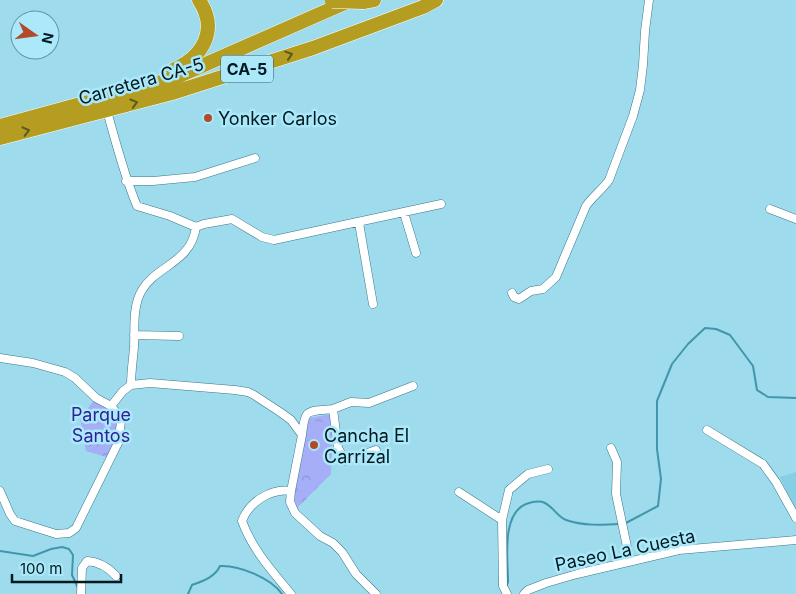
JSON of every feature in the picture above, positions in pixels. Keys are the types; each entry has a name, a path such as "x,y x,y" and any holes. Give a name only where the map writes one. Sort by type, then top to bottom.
{"highway":[{"path":"42,115 136,84 188,62 203,45 208,32 206,11 199,0"},
{"path":"326,0 363,1"},
{"name":"Carretera CA-5","path":"0,138 172,93 313,48 424,7 436,0"},
{"name":"Carretera CA-5","path":"42,115 172,79 363,1"},
{"name":"CA-5","path":"0,126 42,115"}],"street":[{"path":"512,293 514,297 520,299 531,291 543,289 556,277 586,206 609,180 633,116 640,90 644,65 645,31 650,0"},
{"path":"107,111 126,181 137,206 170,216 196,227 232,219 262,237 274,240 360,223 441,204"},
{"path":"126,181 152,181 195,177 255,158"},
{"path":"770,209 796,218"},
{"path":"404,213 416,252"},
{"path":"360,223 373,304"},
{"path":"131,385 134,317 137,301 142,290 154,276 182,256 195,234 196,227"},
{"path":"134,335 179,336"},
{"path":"0,358 33,363 65,372 76,378 96,398 111,406 117,412 120,422 118,444 76,528 69,533 56,534 15,521 0,491"},
{"path":"111,406 123,391 131,385 157,383 248,392 291,420 302,435"},
{"path":"376,594 356,574 334,543 320,536 295,513 290,502 304,417 308,413 334,409 351,402 369,403 413,386"},
{"path":"334,409 338,448 345,461 376,450"},
{"path":"707,430 763,464 776,482 796,518"},
{"path":"611,448 617,462 616,494 630,561"},
{"path":"507,594 503,586 502,520 509,490 528,474 548,469"},
{"path":"291,594 265,563 245,530 242,521 245,513 251,506 269,494 283,490 292,491"},
{"path":"460,492 502,520"},
{"name":"Paseo La Cuesta","path":"524,594 528,590 546,583 679,550 796,540"},
{"path":"81,594 82,568 87,561 96,562 109,569 116,576"}],"shaded area":[{"path":"796,472 796,511 780,477"}],"green space":[{"name":"Parque Santos","path":"96,398 103,400 121,422 110,458 86,451 80,418"},
{"path":"333,414 331,474 297,508 293,491 303,419"},
{"name":"Cancha El Carrizal","path":"305,421 328,422 323,469 299,469"}],"waterway":[{"path":"624,524 658,506 661,479 657,449 657,401 672,364 688,344 705,328 716,329 730,335 753,366 757,390 768,397 796,398"},
{"path":"506,587 508,582 507,551 509,528 518,509 526,504 543,502 563,519 572,522 593,525 620,524"},
{"path":"0,551 33,556 51,549 62,547 69,549 73,555 72,575 78,588"},
{"path":"188,594 192,585 212,576 220,566 245,570 263,578 282,594"}],"place":[{"name":"Yonker Carlos","path":"208,118"},
{"name":"Cancha El Carrizal","path":"314,445"}]}
